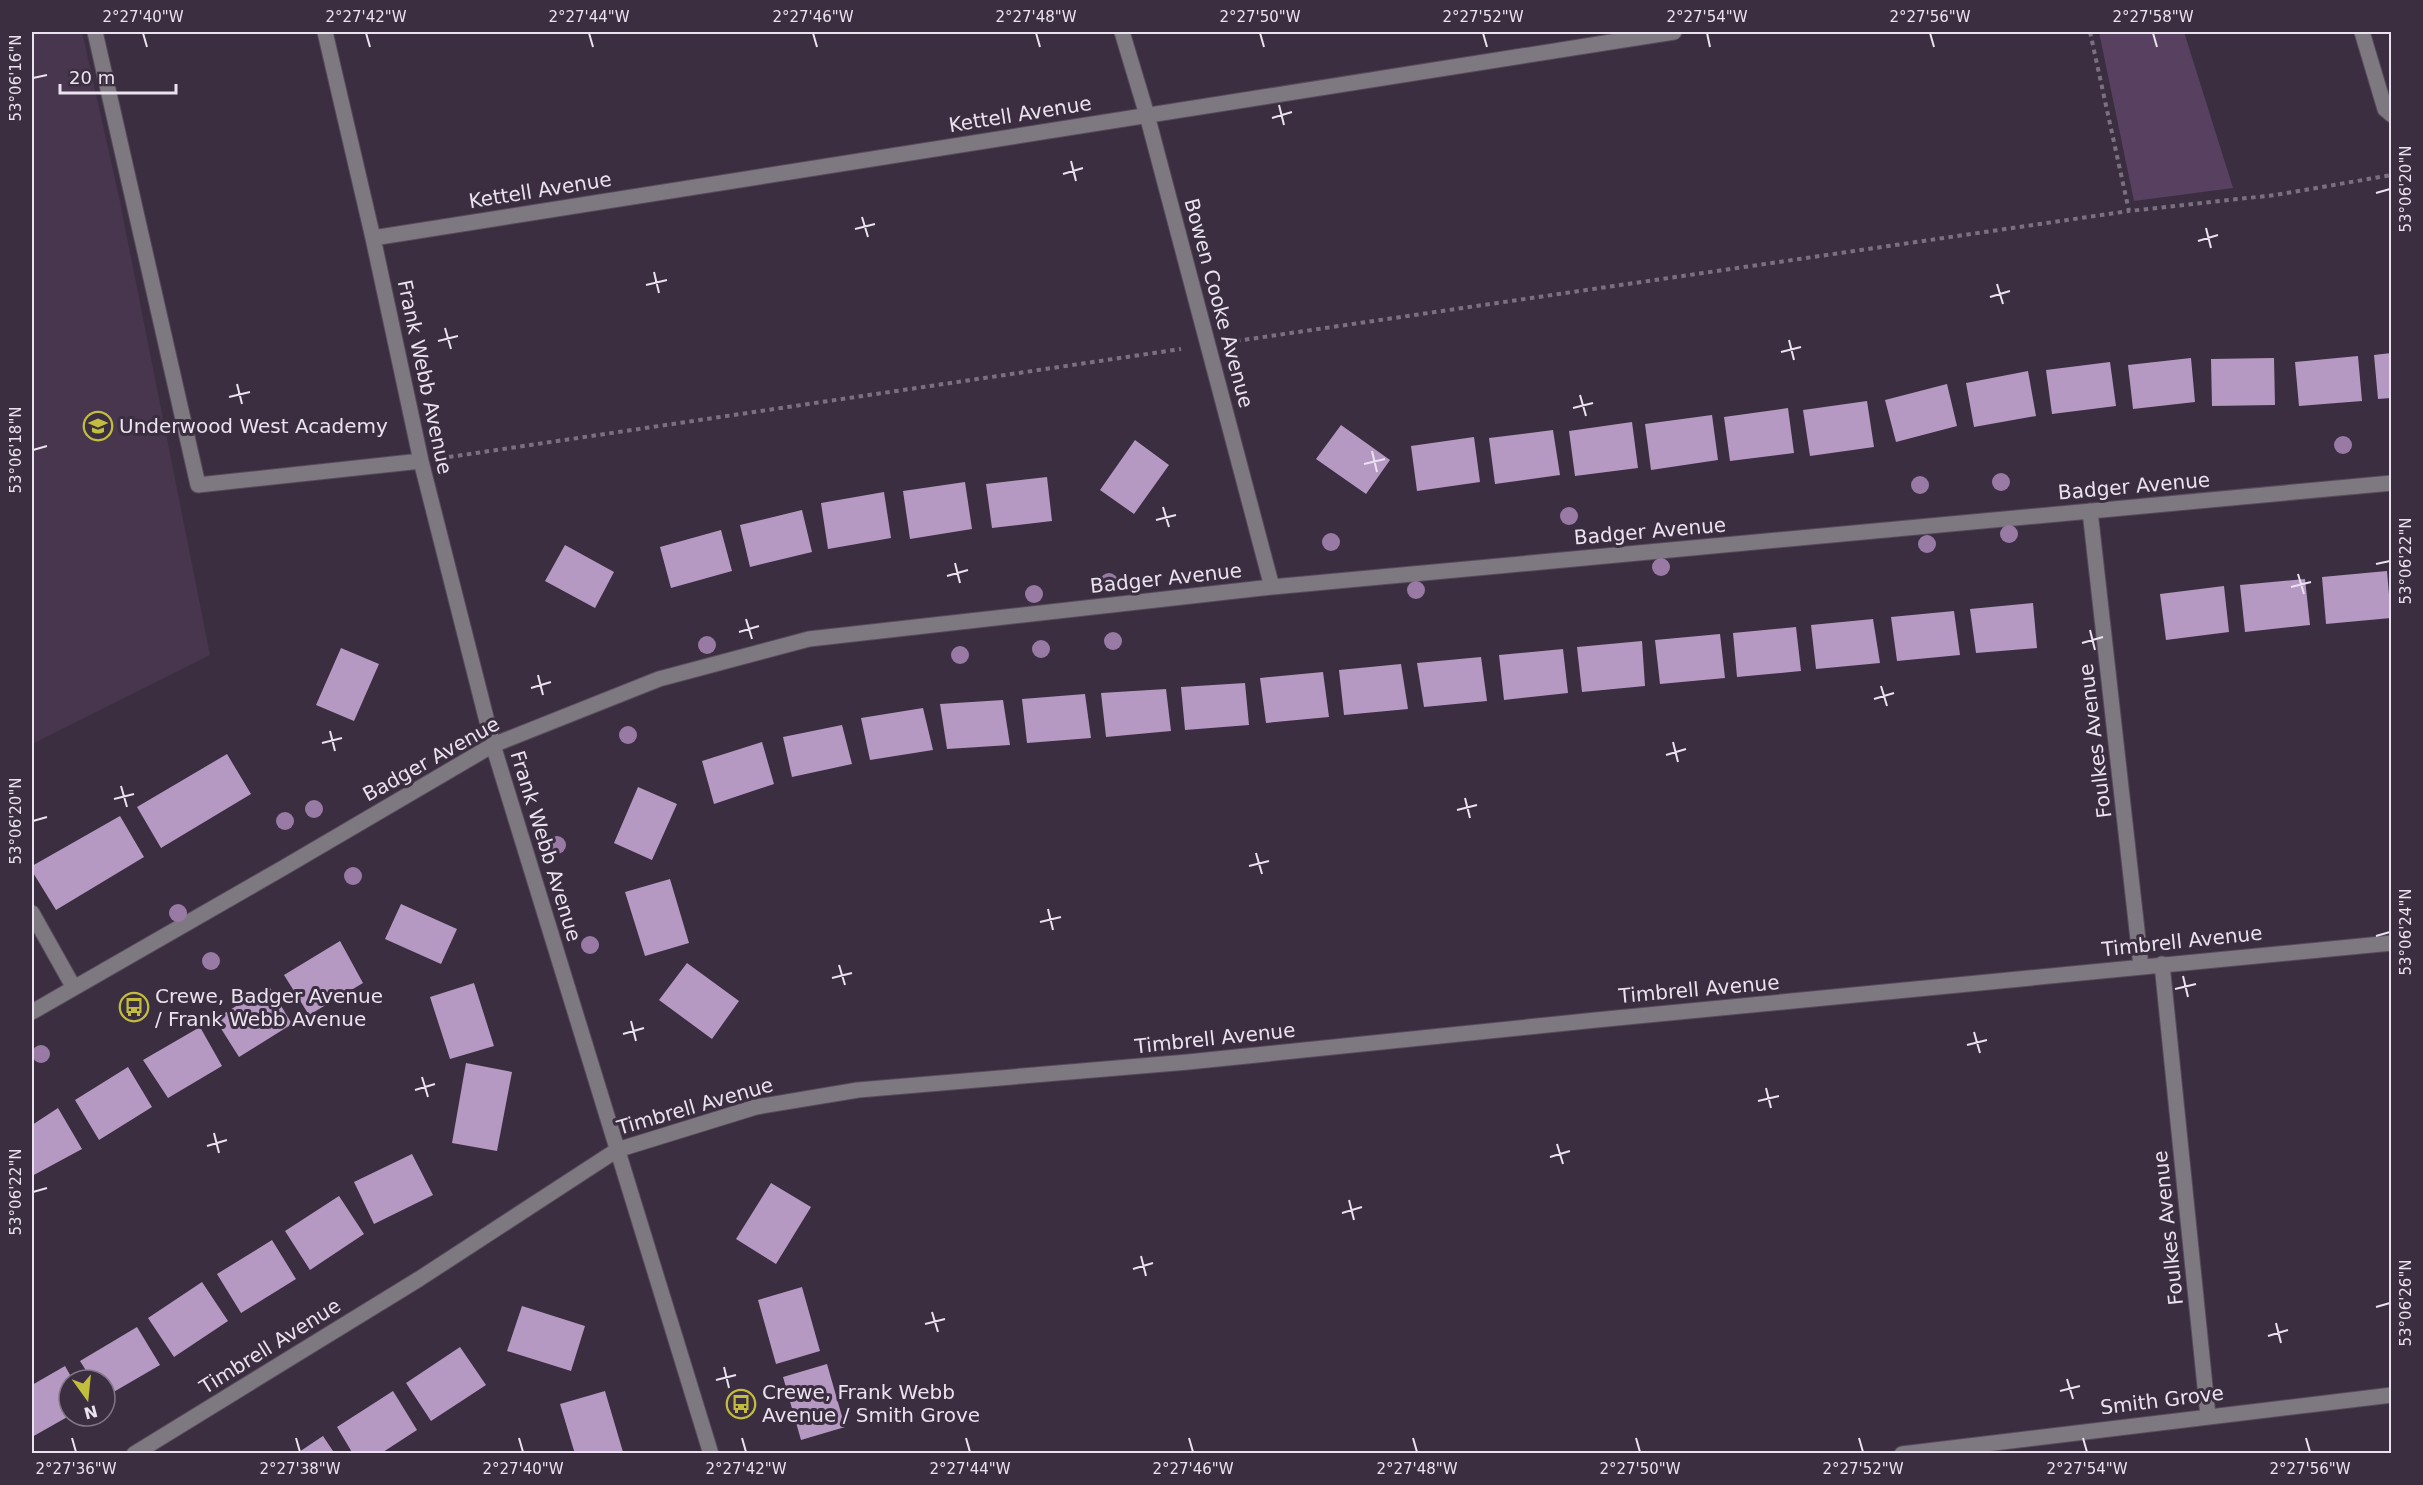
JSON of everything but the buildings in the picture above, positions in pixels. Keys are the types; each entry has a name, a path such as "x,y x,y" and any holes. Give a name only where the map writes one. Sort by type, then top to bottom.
{"street":[{"path":"95,32 198,485 421,461"},
{"name":"Frank Webb Avenue","path":"325,32 373,238 421,461 493,745 711,1454"},
{"name":"Bowen Cooke Avenue","path":"1122,32 1147,115 1272,587"},
{"name":"Kettell Avenue","path":"373,238 1674,32"},
{"path":"2362,32 2385,109 2391,116"},
{"name":"Badger Avenue","path":"32,1012 493,745 659,679 809,639 1272,587 2391,483"},
{"name":"Foulkes Avenue","path":"2090,511 2141,966"},
{"path":"32,913 74,988"},
{"name":"Timbrell Avenue","path":"134,1454 419,1279 617,1150 756,1107 858,1090 1188,1062 2391,943"},
{"name":"Foulkes Avenue","path":"2162,964 2208,1416"},
{"name":"Smith Grove","path":"1902,1454 2391,1395"}],"path":[{"path":"2090,32 2129,212"},
{"path":"421,461 2129,212 2276,195 2391,175"}],"shaded area":[{"name":"Underwood West Academy","path":"32,32 82,32 119,197 210,655 32,744"},
{"path":"2099,32 2184,32 2233,188 2134,201"}],"place":[{"name":"Underwood West Academy","path":"98,426"},
{"name":"Crewe, Badger Avenue / Frank Webb Avenue","path":"134,1007"},
{"name":"Crewe, Frank Webb Avenue / Smith Grove","path":"741,1404"}]}
